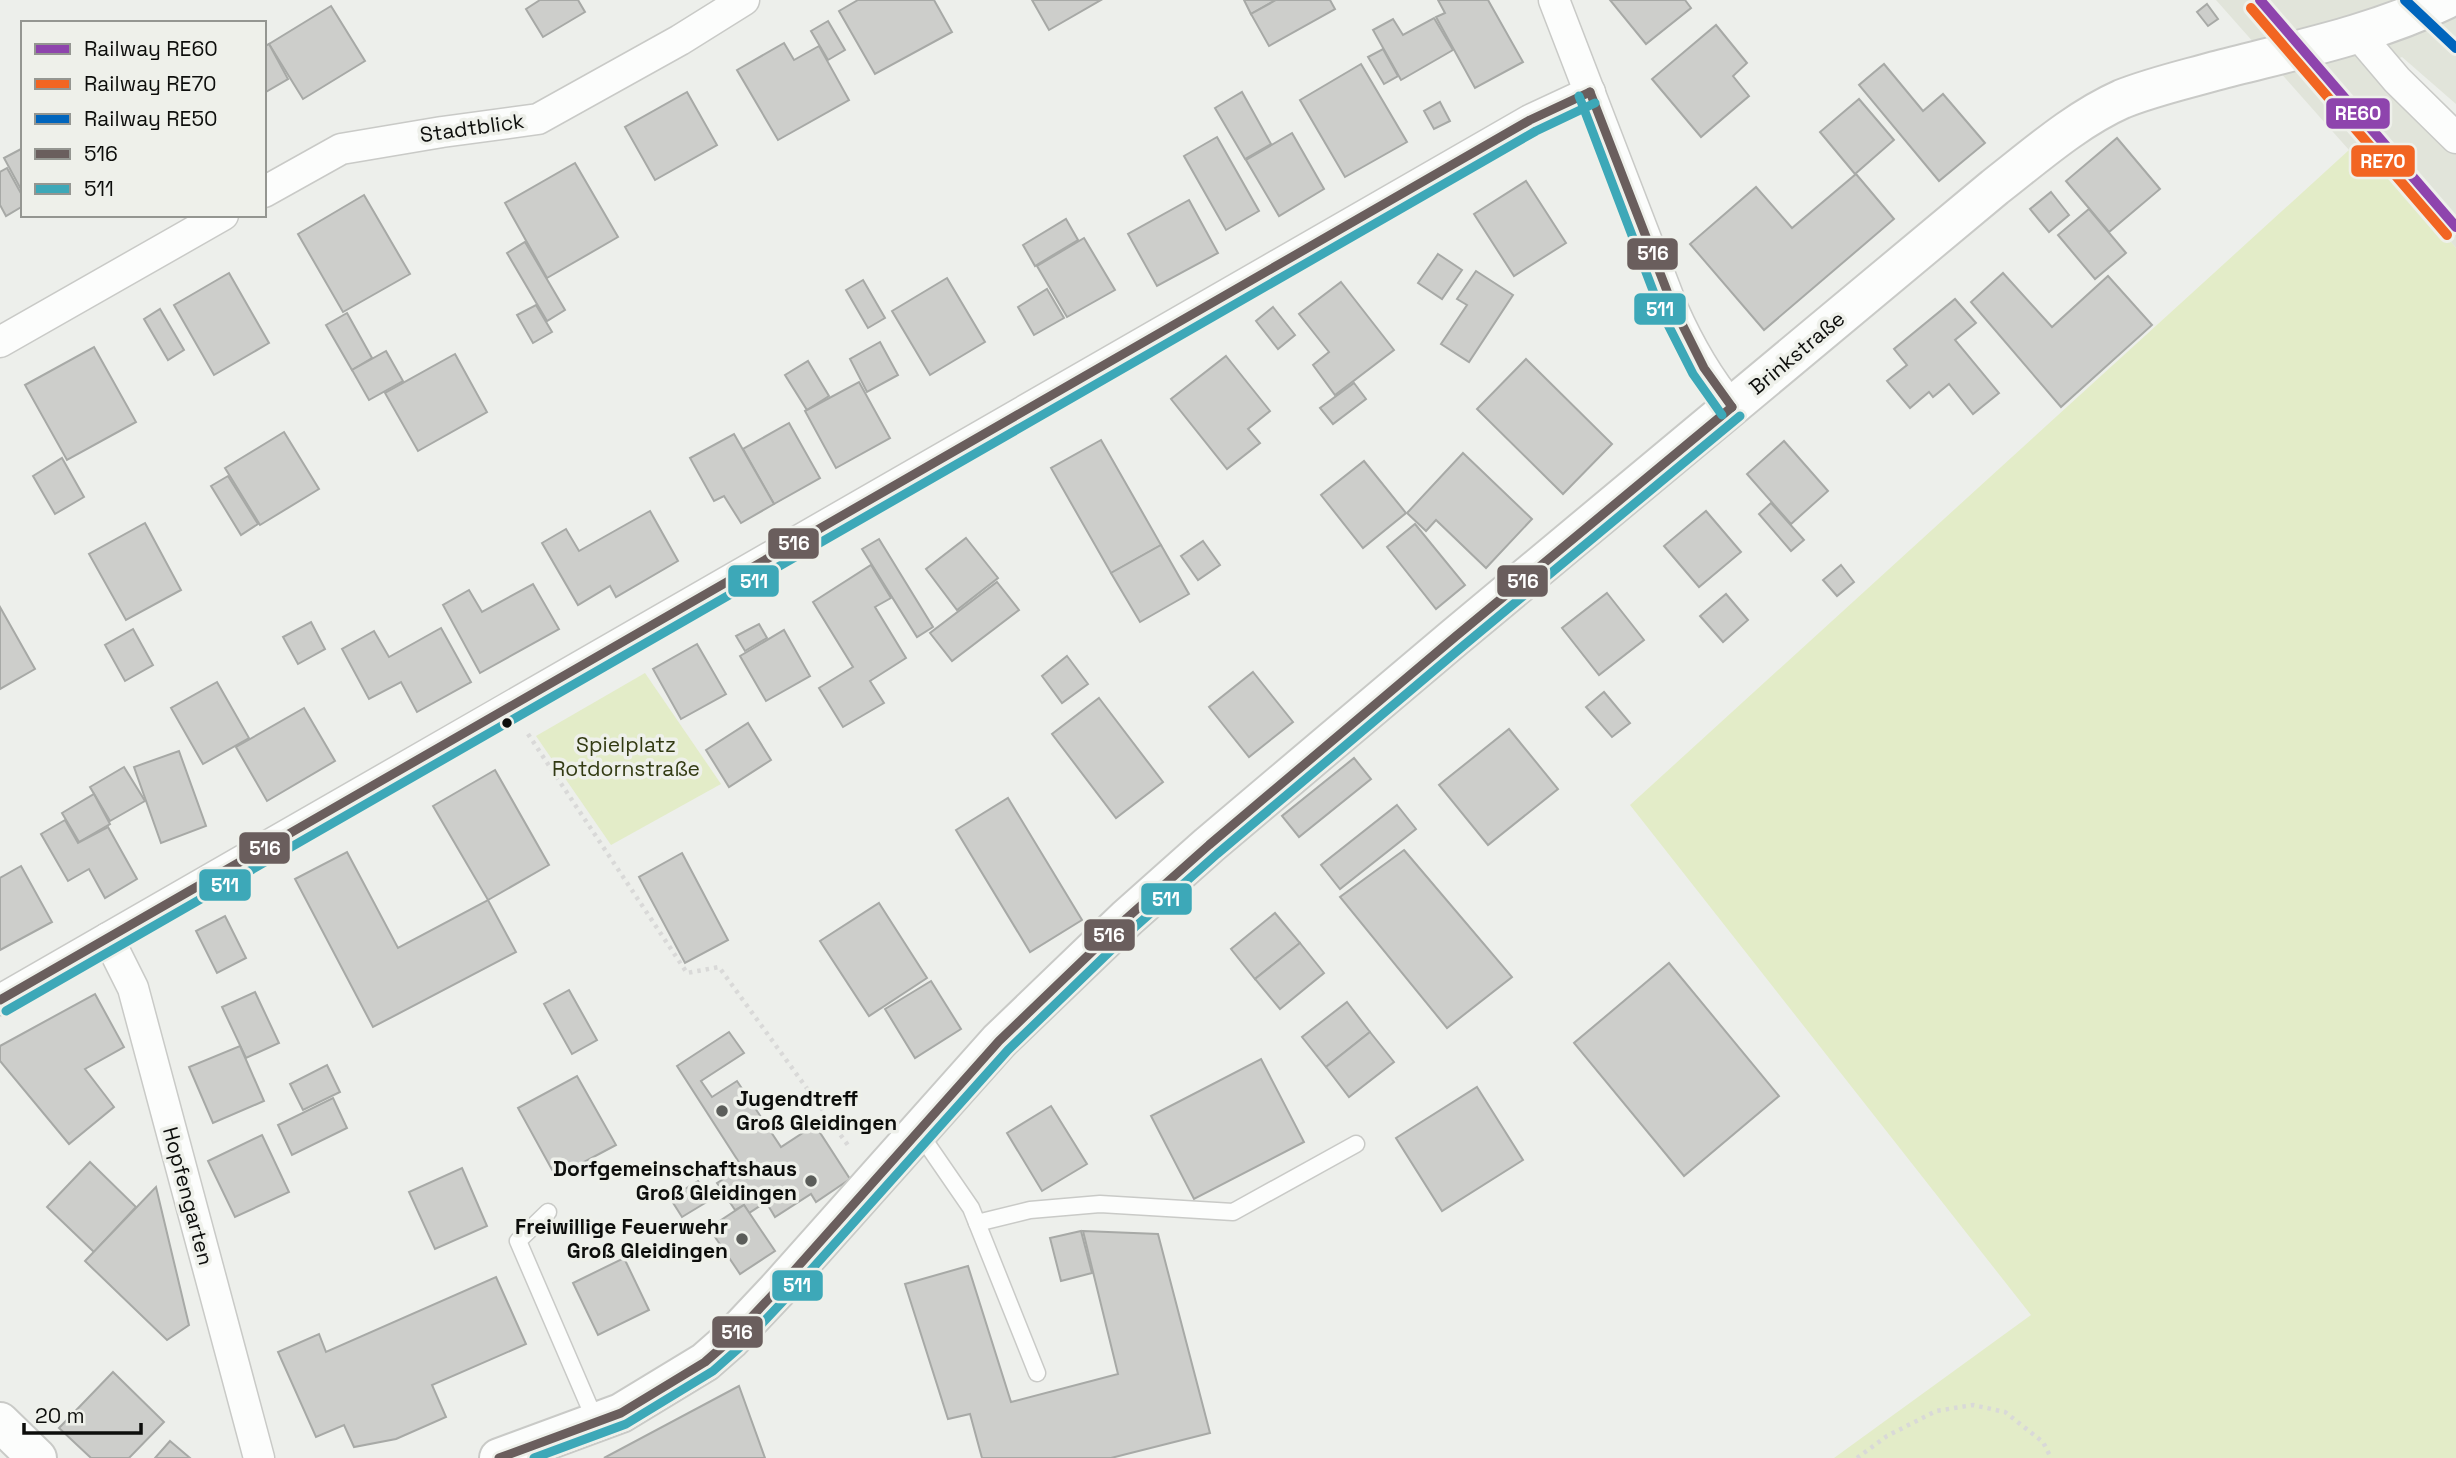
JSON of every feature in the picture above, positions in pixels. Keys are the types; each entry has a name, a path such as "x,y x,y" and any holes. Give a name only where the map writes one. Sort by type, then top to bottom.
{"street":[{"name":"Stadtblick","path":"266,191 341,149 538,119 680,40 744,0"},
{"path":"1555,0 1672,309 1693,352 1732,407"},
{"name":"Brinkstraße","path":"499,1458 597,1424 648,1399 713,1355 777,1290 999,1041 1127,918 1199,854 1995,187 2094,114 2121,100 2154,87 2357,33 2445,0"},
{"path":"2357,33 2397,80 2456,138"},
{"path":"0,1000 1530,120 1590,92"},
{"path":"0,342 219,217"},
{"name":"Hopfengarten","path":"108,938 133,988 259,1458"},
{"path":"0,1422 37,1458"}],"lane":[{"path":"918,1131 971,1208 1037,1373"},
{"path":"977,1223 1030,1210 1100,1204 1233,1212 1356,1144"},
{"path":"548,1212 518,1241 597,1424"}],"path":[{"path":"510,707 687,973 719,967 874,1181"},
{"path":"1857,1458 1886,1436 1936,1411 1973,1405 2005,1412 2043,1442 2051,1458"}],"shaded area":[{"path":"2216,0 2456,0 2456,104 2402,57 2385,64 2456,147 2456,248 2367,144 2349,150"}],"green space":[{"path":"2367,144 2456,248 2456,1458 1834,1458 2031,1315 1630,805 2349,150"},
{"name":"Spielplatz Rotdornstraße","path":"645,673 721,784 611,845 536,736"}],"building":[{"path":"540,0 578,0 585,12 543,37 526,9"},
{"path":"858,0 934,0 952,32 875,74 839,11"},
{"path":"1032,0 1101,0 1049,30"},
{"path":"1244,0 1276,0 1251,14"},
{"path":"1276,0 1330,0 1335,9 1269,46 1251,14"},
{"path":"1438,0 1488,0 1523,62 1475,88 1436,17 1445,13"},
{"path":"1610,0 1685,0 1691,8 1646,44"},
{"path":"2207,4 2218,19 2208,26 2197,12"},
{"path":"331,6 365,61 303,99 269,44"},
{"path":"1434,18 1453,50 1401,80 1373,30 1393,19 1403,35"},
{"path":"828,21 845,50 828,60 811,31"},
{"path":"1716,25 1747,63 1733,76 1749,96 1701,137 1652,79"},
{"path":"784,43 794,60 819,46 849,100 778,140 737,70"},
{"path":"269,44 288,79 266,92 266,46"},
{"path":"1383,49 1398,76 1384,84 1368,57"},
{"path":"1361,64 1407,142 1345,177 1300,100"},
{"path":"1884,64 1923,111 1943,94 1985,143 1939,181 1859,85"},
{"path":"687,92 717,145 655,180 625,127"},
{"path":"1242,92 1271,144 1245,159 1215,108"},
{"path":"1859,99 1894,140 1855,174 1820,132"},
{"path":"1440,102 1450,121 1434,129 1424,111"},
{"path":"1292,133 1324,189 1279,216 1246,160"},
{"path":"1217,137 1259,211 1226,230 1184,156"},
{"path":"2117,138 2160,189 2109,232 2066,181"},
{"path":"21,149 21,189 4,158"},
{"path":"575,163 618,237 547,278 505,203"},
{"path":"7,168 21,193 21,207 6,216 0,205 0,172"},
{"path":"1856,174 1894,219 1764,330 1690,244 1756,187 1792,228"},
{"path":"1526,181 1566,243 1514,276 1474,214"},
{"path":"2051,192 2069,215 2049,232 2030,209"},
{"path":"364,195 410,274 343,312 298,234"},
{"path":"1189,200 1218,253 1157,286 1128,234"},
{"path":"2089,209 2126,253 2095,279 2058,235"},
{"path":"1066,219 1078,240 1035,266 1023,245"},
{"path":"1084,238 1115,290 1067,317 1037,266"},
{"path":"525,242 565,310 547,321 507,253"},
{"path":"1438,254 1462,270 1442,299 1418,283"},
{"path":"1476,271 1513,295 1469,362 1441,344 1467,305 1457,299"},
{"path":"229,273 269,343 214,375 174,305"},
{"path":"2003,273 2052,327 2108,276 2152,325 2061,407 1971,302"},
{"path":"947,278 985,342 930,375 892,311"},
{"path":"863,280 885,318 868,328 846,290"},
{"path":"1341,282 1394,350 1335,395 1313,365 1329,352 1299,314"},
{"path":"1047,289 1064,318 1034,335 1018,307"},
{"path":"1955,299 1976,323 1955,340 1999,393 1973,414 1949,384 1933,397 1929,392 1910,408 1887,381 1907,365 1894,349"},
{"path":"536,305 552,332 533,343 517,315"},
{"path":"1273,307 1295,335 1278,349 1256,321"},
{"path":"160,309 184,350 168,360 144,319"},
{"path":"347,313 372,358 352,370 326,325"},
{"path":"880,342 898,375 867,392 850,359"},
{"path":"94,347 136,422 67,460 25,385"},
{"path":"386,351 403,381 369,400 352,370"},
{"path":"455,354 487,412 418,451 385,393"},
{"path":"1226,356 1270,411 1248,429 1260,443 1227,469 1171,399"},
{"path":"1526,359 1612,444 1563,494 1477,409"},
{"path":"808,361 829,396 807,410 785,375"},
{"path":"859,382 890,438 836,468 805,411"},
{"path":"1354,383 1366,399 1333,424 1320,408"},
{"path":"789,423 820,478 774,504 743,449"},
{"path":"284,432 319,489 260,525 225,468"},
{"path":"734,434 774,504 741,523 724,496 714,501 690,458"},
{"path":"1101,440 1161,545 1111,573 1051,468"},
{"path":"1784,441 1828,491 1791,524 1747,474"},
{"path":"1463,453 1532,519 1486,568 1436,520 1426,531 1407,513"},
{"path":"62,458 84,497 55,514 33,476"},
{"path":"1364,461 1406,513 1363,548 1321,495"},
{"path":"228,476 258,524 241,535 211,486"},
{"path":"1771,503 1804,540 1791,551 1759,514"},
{"path":"650,511 678,561 616,597 610,586 578,605 542,543 566,529 579,551"},
{"path":"1706,511 1741,552 1699,587 1664,546"},
{"path":"145,523 181,590 126,620 89,554"},
{"path":"1415,524 1465,585 1436,609 1387,547"},
{"path":"966,538 998,578 957,610 926,569"},
{"path":"879,539 933,627 917,637 862,549"},
{"path":"1203,541 1220,565 1198,580 1181,556"},
{"path":"1161,545 1189,594 1140,622 1111,573"},
{"path":"871,565 891,598 875,607 906,658 870,681 884,703 843,727 819,688 853,667 813,602"},
{"path":"1841,565 1854,582 1837,596 1823,580"},
{"path":"997,582 1019,610 952,661 930,633"},
{"path":"533,584 559,629 480,673 443,605 469,590 482,612"},
{"path":"1607,593 1644,640 1599,675 1562,628"},
{"path":"1726,594 1748,620 1723,642 1700,616"},
{"path":"0,607 35,669 0,689"},
{"path":"311,622 325,649 298,664 283,637"},
{"path":"759,624 767,638 745,651 736,636"},
{"path":"441,628 471,682 417,712 401,682 369,699 342,649 374,631 389,657"},
{"path":"133,629 153,665 125,681 105,645"},
{"path":"784,630 810,676 766,701 740,656"},
{"path":"697,644 726,694 681,719 653,669"},
{"path":"1067,656 1088,684 1062,703 1042,676"},
{"path":"1253,672 1293,722 1249,757 1209,707"},
{"path":"217,682 249,738 203,764 171,708"},
{"path":"1604,692 1630,723 1612,737 1586,707"},
{"path":"1099,698 1163,782 1116,818 1052,734"},
{"path":"304,708 335,761 267,801 236,747"},
{"path":"748,723 771,760 729,787 706,750"},
{"path":"1509,729 1558,789 1488,845 1439,785"},
{"path":"179,751 206,826 161,843 134,767"},
{"path":"1354,758 1371,779 1299,837 1282,816"},
{"path":"124,767 145,801 110,821 90,787"},
{"path":"495,770 549,865 488,900 433,806"},
{"path":"94,794 110,824 79,842 62,813"},
{"path":"1008,798 1082,920 1030,952 956,830"},
{"path":"1397,805 1416,829 1340,889 1321,865"},
{"path":"65,820 78,843 108,827 137,879 105,898 89,869 68,881 41,834"},
{"path":"1404,850 1512,977 1447,1028 1340,897"},
{"path":"347,852 398,948 488,900 516,952 373,1027 295,879"},
{"path":"682,853 728,940 685,963 639,877"},
{"path":"21,866 52,922 0,950 0,878"},
{"path":"879,903 927,978 869,1016 820,941"},
{"path":"1275,913 1300,943 1255,979 1231,949"},
{"path":"225,916 246,958 217,973 196,931"},
{"path":"1300,943 1324,973 1280,1009 1255,979"},
{"path":"1669,963 1779,1096 1684,1176 1574,1043"},
{"path":"931,981 961,1029 915,1058 885,1009"},
{"path":"569,990 597,1040 572,1054 544,1004"},
{"path":"255,992 279,1043 246,1058 222,1007"},
{"path":"95,994 124,1047 85,1069 114,1107 69,1144 0,1061 0,1046"},
{"path":"1347,1002 1370,1032 1326,1067 1302,1037"},
{"path":"729,1032 744,1053 701,1081 712,1097 737,1081 781,1147 815,1125 850,1179 816,1202 811,1194 775,1217 766,1202 749,1213 744,1205 735,1210 717,1183 742,1167 677,1066"},
{"path":"1370,1032 1394,1062 1349,1097 1326,1067"},
{"path":"240,1046 264,1101 213,1123 189,1067"},
{"path":"1261,1059 1304,1142 1194,1199 1151,1116"},
{"path":"327,1065 340,1092 303,1110 290,1084"},
{"path":"577,1076 616,1145 556,1177 518,1108"},
{"path":"1477,1087 1523,1160 1442,1211 1396,1138"},
{"path":"333,1098 347,1128 292,1155 278,1125"},
{"path":"1051,1106 1087,1164 1042,1191 1007,1133"},
{"path":"262,1135 289,1192 235,1217 208,1161"},
{"path":"90,1162 136,1207 94,1252 47,1207"},
{"path":"462,1168 487,1226 435,1249 409,1192"},
{"path":"698,1181 710,1200 682,1217 670,1198"},
{"path":"156,1187 189,1325 167,1340 85,1261"},
{"name":"Freiwillige Feuerwehr Groß Gleidingen","path":"744,1205 775,1251 740,1274 709,1228"},
{"path":"1081,1231 1092,1273 1061,1281 1050,1238"},
{"path":"1083,1231 1158,1234 1210,1433 1111,1458 982,1458 970,1414 948,1419 905,1284 968,1266 1011,1402 1118,1374"},
{"path":"624,1258 649,1310 598,1335 573,1283"},
{"path":"496,1277 526,1344 432,1385 446,1417 396,1439 354,1447 344,1425 316,1437 278,1352 319,1334 326,1352"},
{"path":"113,1372 164,1422 129,1458 91,1458 59,1428"},
{"path":"739,1386 765,1458 604,1458"},
{"path":"170,1441 190,1458 155,1458"}],"rail line":[{"name":"RE60","path":"2260,0 2456,227"},
{"name":"RE50","path":"2405,0 2456,48"},
{"name":"RE70","path":"2251,8 2447,235"}],"transit line":[{"name":"516","path":"1590,92 1672,304 1704,368 1732,407"},
{"name":"516","path":"0,1000 1530,120 1590,92"},
{"name":"511","path":"1579,96 1660,309 1693,374 1722,415"},
{"name":"511","path":"6,1011 1536,131 1595,103"},
{"name":"516","path":"499,1458 621,1413 705,1362 730,1340 777,1290 999,1041 1127,918 1455,637 1732,407"},
{"name":"511","path":"534,1458 626,1424 713,1371 739,1348 786,1298 1008,1050 1135,927 1463,646 1740,416"}],"place":[{"name":"Jugendtreff Groß Gleidingen","path":"722,1111"},
{"name":"Dorfgemeinschaftshaus Groß Gleidingen","path":"811,1181"},
{"name":"Freiwillige Feuerwehr Groß Gleidingen","path":"742,1239"}]}
